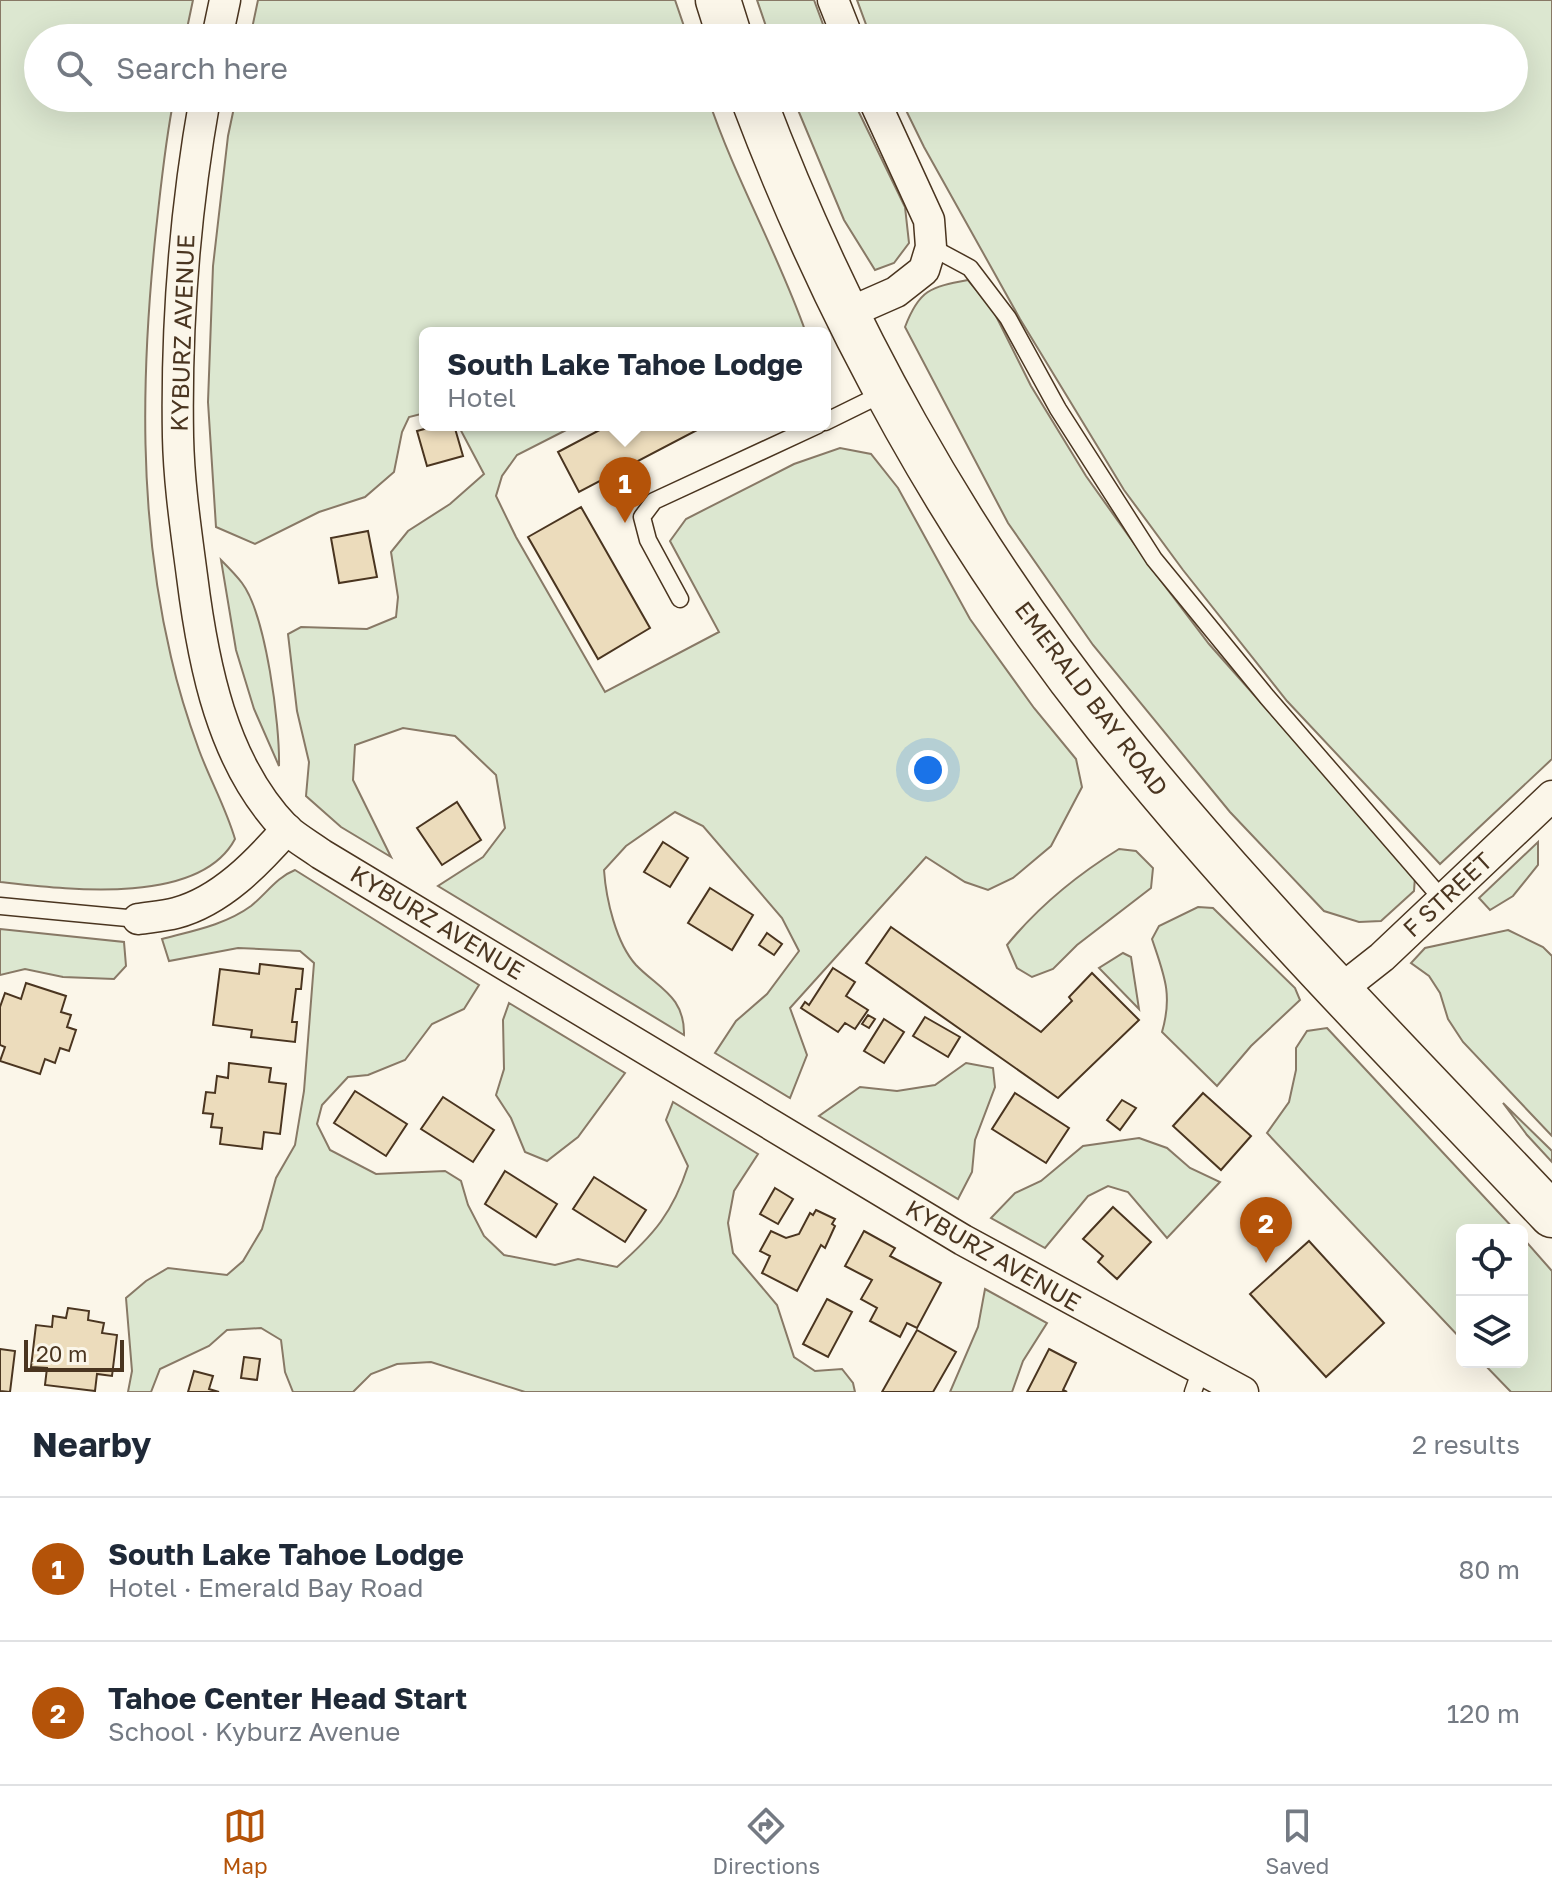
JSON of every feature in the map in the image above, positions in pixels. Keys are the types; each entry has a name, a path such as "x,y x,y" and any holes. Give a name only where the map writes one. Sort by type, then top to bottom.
{"highway":[{"path":"718,0 726,24"},
{"name":"EMERALD BAY ROAD","path":"759,112 801,217 886,392 934,475 1051,653 1106,725 1225,865 1552,1215"}],"street":[{"path":"220,24 225,0"},
{"path":"833,0 842,24"},
{"name":"KYBURZ AVENUE","path":"202,112 182,266 178,439 184,513 198,625 216,703 252,784 287,829 321,854 1197,1381 1243,1392"},
{"path":"846,314 896,292 924,270 931,247 929,220 879,112"},
{"name":"F STREET","path":"1340,990 1382,957 1552,796"},
{"path":"138,919 178,912 214,895 256,865 287,829"}],"lane":[{"path":"931,247 970,268 1008,318 1058,409 1154,559 1267,697 1443,900"},
{"path":"831,419 886,392"},
{"path":"680,599 648,540 642,517 654,501 805,431"},
{"path":"0,906 138,919"}],"green space":[{"path":"0,0 193,0 188,24 24,24 24,112 172,112 147,337 148,498 160,604 174,669 199,750 235,839 217,861 192,875 161,884 128,889 93,889 0,882"},
{"path":"258,0 675,0 683,24 253,24"},
{"path":"757,0 814,0 823,24 765,24"},
{"path":"857,0 1552,0 1552,759 1440,864 1287,701 1124,490 1020,319 907,112 1528,112 1528,24 866,24"},
{"path":"233,112 713,112 804,327 419,327 419,414 409,417 402,432 394,472 365,497 319,512 255,544 216,527 208,402 213,266"},
{"path":"799,112 859,112 905,207 909,243 894,263 875,270 844,220"},
{"path":"968,280 993,310 1031,386 1086,476 1155,573 1209,644 1415,877 1414,891 1381,921 1359,922 1324,911 1230,812 1093,645 1008,523 905,327 915,305 928,292"},
{"path":"461,431 564,431 517,455 502,476 496,496 516,537 605,692 719,632 670,541 686,519 794,464 840,448 871,454 898,488 970,619 1034,708 1076,759 1082,787 1051,846 1013,878 988,890 965,882 926,857 790,1008 807,1055 790,1098 715,1053 736,1021 767,994 799,951 782,918 703,826 675,812 626,846 604,870 610,907 623,945 636,965 675,1002 683,1022 684,1035 438,886 483,857 505,828 496,775 455,736 403,728 355,745 353,780 391,857 341,827 306,796 309,762 297,711 288,634 301,627 367,629 396,617 398,597 391,552 408,531 450,504 484,474"},
{"path":"221,560 242,583 258,619 274,699 279,766 254,709 236,650"},
{"path":"1538,842 1538,865 1513,896 1490,910 1479,898"},
{"path":"1119,849 1136,851 1153,868 1151,888 1077,945 1053,969 1032,977 1017,968 1007,945 1059,892"},
{"path":"295,870 479,985 464,1009 432,1024 405,1060 368,1075 348,1077 322,1105 317,1124 330,1150 376,1174 445,1171 461,1181 468,1205 484,1236 504,1255 555,1265 578,1259 617,1267 661,1222 676,1197 688,1166 666,1120 673,1102 758,1154 734,1191 728,1223 733,1253 777,1305 794,1357 815,1371 842,1369 853,1383 855,1392 525,1392 431,1362 397,1364 371,1374 353,1392 293,1392 285,1372 281,1340 261,1328 227,1330 209,1346 160,1369 151,1392 128,1392 132,1371 126,1298 168,1268 227,1275 243,1261 262,1229 276,1178 295,1145 304,1091 314,963 300,951 238,948 169,961 162,939 230,918 251,906 277,881"},
{"path":"1198,907 1213,908 1295,988 1300,1000 1251,1046 1217,1086 1162,1032 1167,995 1152,939 1159,926"},
{"path":"0,929 124,942 126,966 114,979 63,977 25,969 0,975"},
{"path":"1508,930 1543,947 1552,956 1552,1136 1463,1042 1448,1019 1440,993 1429,976 1411,963 1425,948"},
{"path":"1123,953 1131,957 1139,1009 1099,968"},
{"path":"509,1003 625,1073 578,1137 547,1161 525,1152 511,1118 496,1095 504,1069 503,1020"},
{"path":"1327,1028 1509,1224 1456,1224 1456,1334 1267,1133 1289,1102 1296,1070 1296,1048 1307,1031"},
{"path":"966,1063 993,1068 995,1087 975,1140 972,1172 958,1199 819,1116 860,1087 897,1091 935,1085"},
{"path":"1503,1103 1552,1151 1552,1162 1527,1135"},
{"path":"1139,1138 1167,1148 1190,1168 1220,1182 1167,1238 1128,1192 1108,1186 1088,1196 1045,1248 991,1218 1015,1193 1041,1181 1083,1146"},
{"path":"1528,1244 1552,1271 1552,1392 1511,1392 1488,1368 1528,1368"},
{"path":"985,1289 1047,1323 1023,1361 1012,1392 950,1392 978,1327"}],"building":[{"path":"417,431 456,431 463,456 427,466"},
{"path":"598,431 695,431 579,492 558,452"},
{"path":"581,507 650,628 598,659 528,537"},
{"path":"368,531 377,577 339,583 331,538"},
{"path":"457,802 481,840 442,865 417,828"},
{"path":"663,842 688,858 670,887 644,872"},
{"path":"710,888 753,915 732,950 688,923"},
{"path":"891,927 1041,1032 1072,1001 1069,997 1092,973 1139,1020 1058,1098 866,963"},
{"path":"767,933 782,944 774,955 759,945"},
{"path":"260,964 303,969 301,989 296,989 292,1022 297,1022 295,1042 251,1037 252,1030 213,1025 220,969 259,974"},
{"path":"833,968 855,982 846,996 868,1010 855,1029 845,1023 838,1032 801,1008 805,1002 809,1005"},
{"path":"26,983 66,996 61,1012 71,1015 67,1027 76,1030 69,1051 60,1048 55,1063 45,1059 40,1074 0,1061 5,1047 0,1045 0,1007 5,993 21,999"},
{"path":"868,1015 875,1019 869,1028 862,1024"},
{"path":"925,1017 960,1037 948,1057 913,1036"},
{"path":"884,1019 904,1032 884,1063 864,1051"},
{"path":"229,1063 271,1068 269,1082 286,1084 280,1134 264,1132 262,1149 220,1144 222,1128 211,1127 213,1114 203,1113 206,1092 215,1093 217,1076 228,1078"},
{"path":"355,1091 407,1124 386,1156 334,1123"},
{"path":"1015,1093 1069,1128 1046,1163 992,1129"},
{"path":"1203,1093 1251,1136 1221,1170 1173,1126"},
{"path":"443,1097 494,1130 473,1162 421,1129"},
{"path":"1122,1100 1136,1108 1120,1130 1107,1120"},
{"path":"505,1171 557,1204 536,1237 485,1204"},
{"path":"594,1177 646,1210 625,1242 573,1209"},
{"path":"775,1188 793,1199 778,1224 760,1214"},
{"path":"1113,1207 1151,1242 1117,1279 1098,1262 1103,1256 1083,1239"},
{"path":"816,1210 835,1219 832,1224 835,1226 825,1248 821,1245 797,1291 762,1273 770,1256 760,1251 771,1231 786,1238 799,1234 810,1213 813,1215"},
{"path":"864,1231 895,1248 890,1256 941,1283 917,1328 907,1323 900,1337 870,1321 877,1308 861,1299 872,1280 845,1266"},
{"path":"1309,1241 1384,1323 1326,1377 1250,1294"},
{"path":"827,1299 852,1312 828,1357 803,1344"},
{"path":"68,1308 89,1311 88,1320 104,1323 102,1333 117,1335 112,1376 97,1374 95,1391 45,1385 47,1368 31,1367 36,1325 52,1327 53,1316 66,1318"},
{"path":"917,1330 956,1352 933,1392 882,1392"},
{"path":"0,1349 15,1351 10,1392 0,1391"},
{"path":"1049,1349 1076,1363 1063,1390 1067,1392 1027,1392"},
{"path":"244,1357 260,1359 257,1380 241,1378"},
{"path":"194,1371 213,1376 209,1389 219,1392 188,1392"}],"place":[{"name":"South Lake Tahoe Lodge","path":"625,523"},
{"name":"Tahoe Center Head Start","path":"1266,1263"}]}
